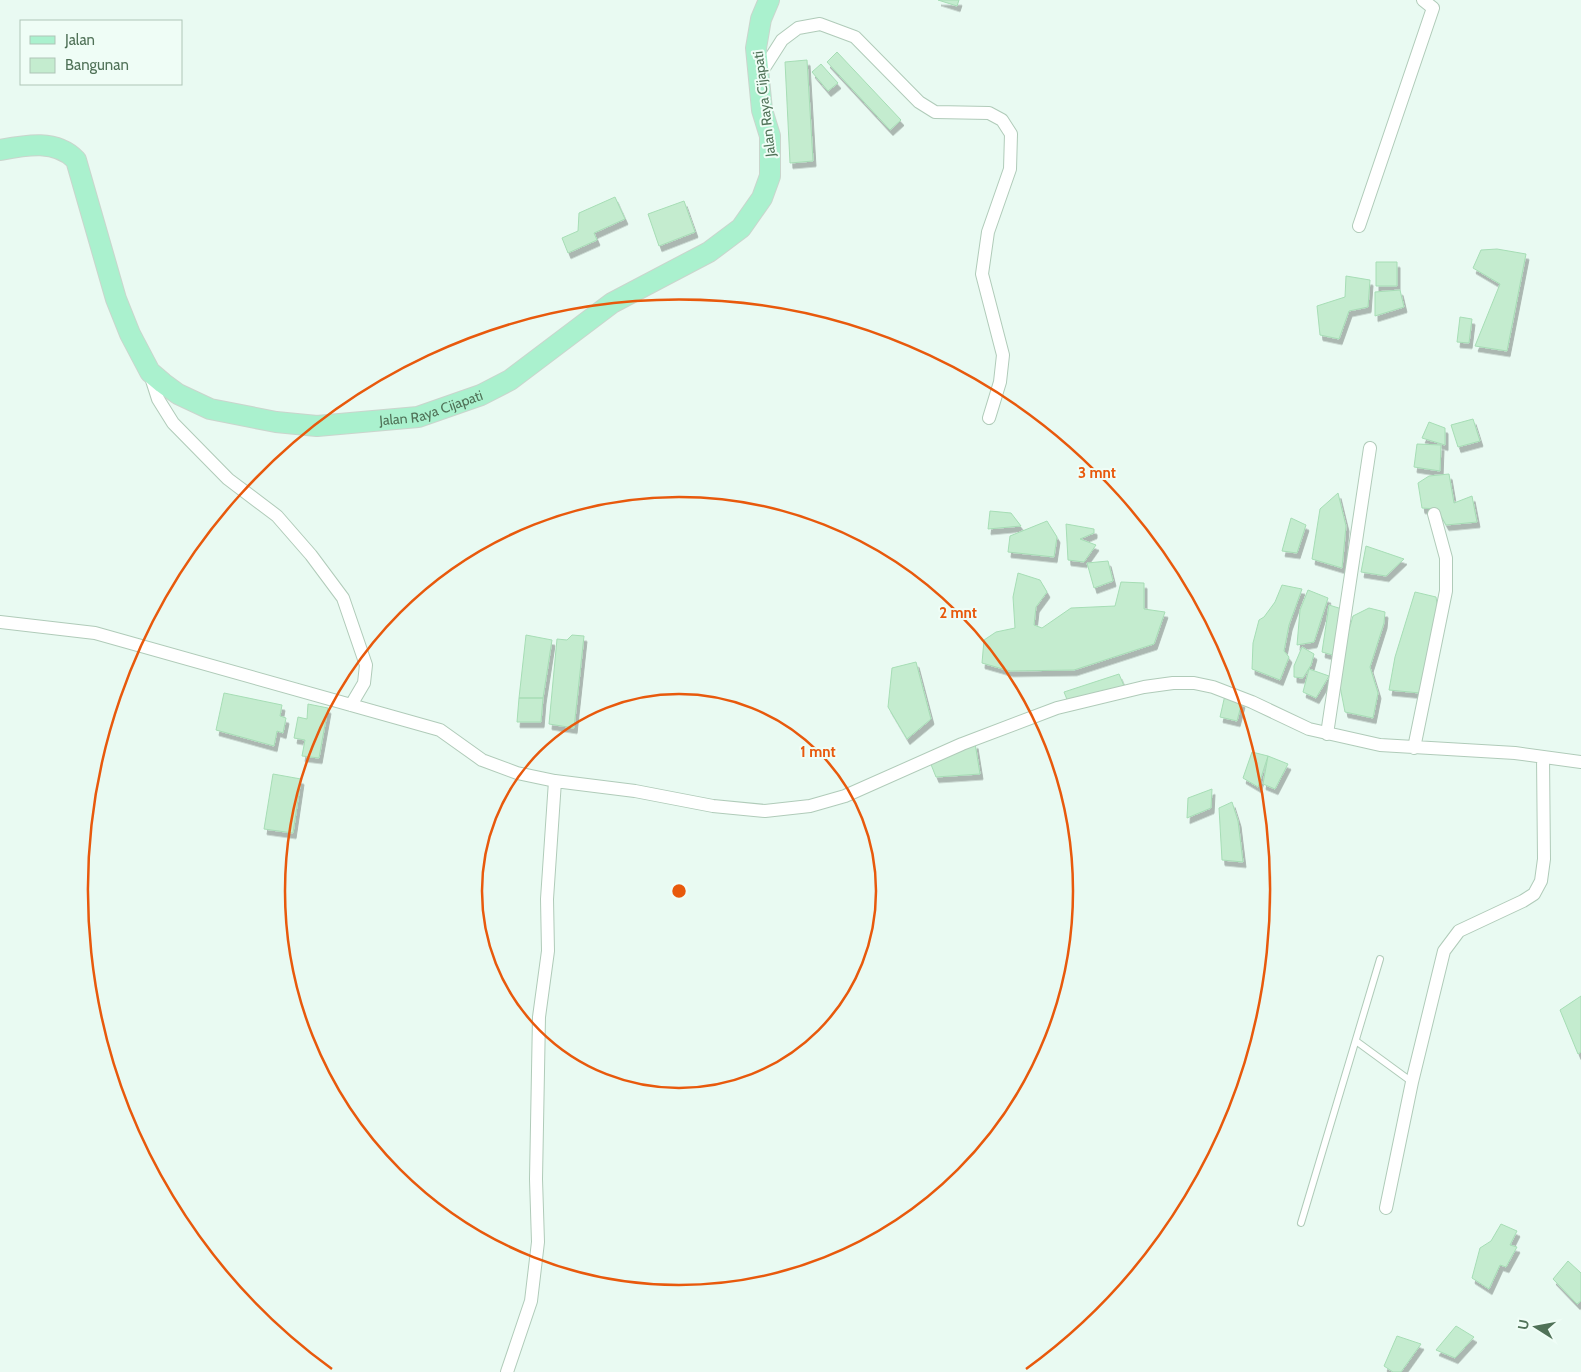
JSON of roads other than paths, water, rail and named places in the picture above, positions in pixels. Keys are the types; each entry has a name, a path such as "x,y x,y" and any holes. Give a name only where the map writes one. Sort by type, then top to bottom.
{"main road":[{"name":"Jalan Raya Cijapati","path":"0,150 36,145 56,146 76,160 116,299 139,356 150,372 178,394 210,409 276,422 317,426 418,417 482,395 510,380 612,303 709,252 742,228 762,198 770,171 770,136 762,110 756,48 761,19 769,0"}],"street":[{"path":"1359,226 1433,8 1423,0"},
{"path":"759,76 782,40 798,28 820,24 855,37 919,102 936,112 989,113 1002,120 1011,134 1010,169 988,232 982,274 1003,355 1000,382 989,418"},
{"path":"150,372 158,399 174,423 228,479 277,516 311,555 343,598 366,665 364,683 351,705"},
{"path":"1327,734 1370,448"},
{"path":"1414,748 1446,591 1446,558 1434,514"},
{"path":"0,622 95,633 440,730 482,760 517,773 554,781 635,790 741,810 765,811 810,806 845,796 962,744 1057,708 1144,687 1174,683 1194,684 1233,694 1309,728 1327,734 1380,745 1515,753 1581,762"},
{"path":"1386,1208 1412,1082 1439,967 1451,940 1466,927 1523,901 1534,894 1538,888 1544,859 1543,757"},
{"path":"507,1372 532,1301 538,1242 536,1179 539,1018 548,951 547,899 554,781"}],"lane":[{"path":"1301,1223 1380,960"},
{"path":"1356,1041 1412,1082"}]}
